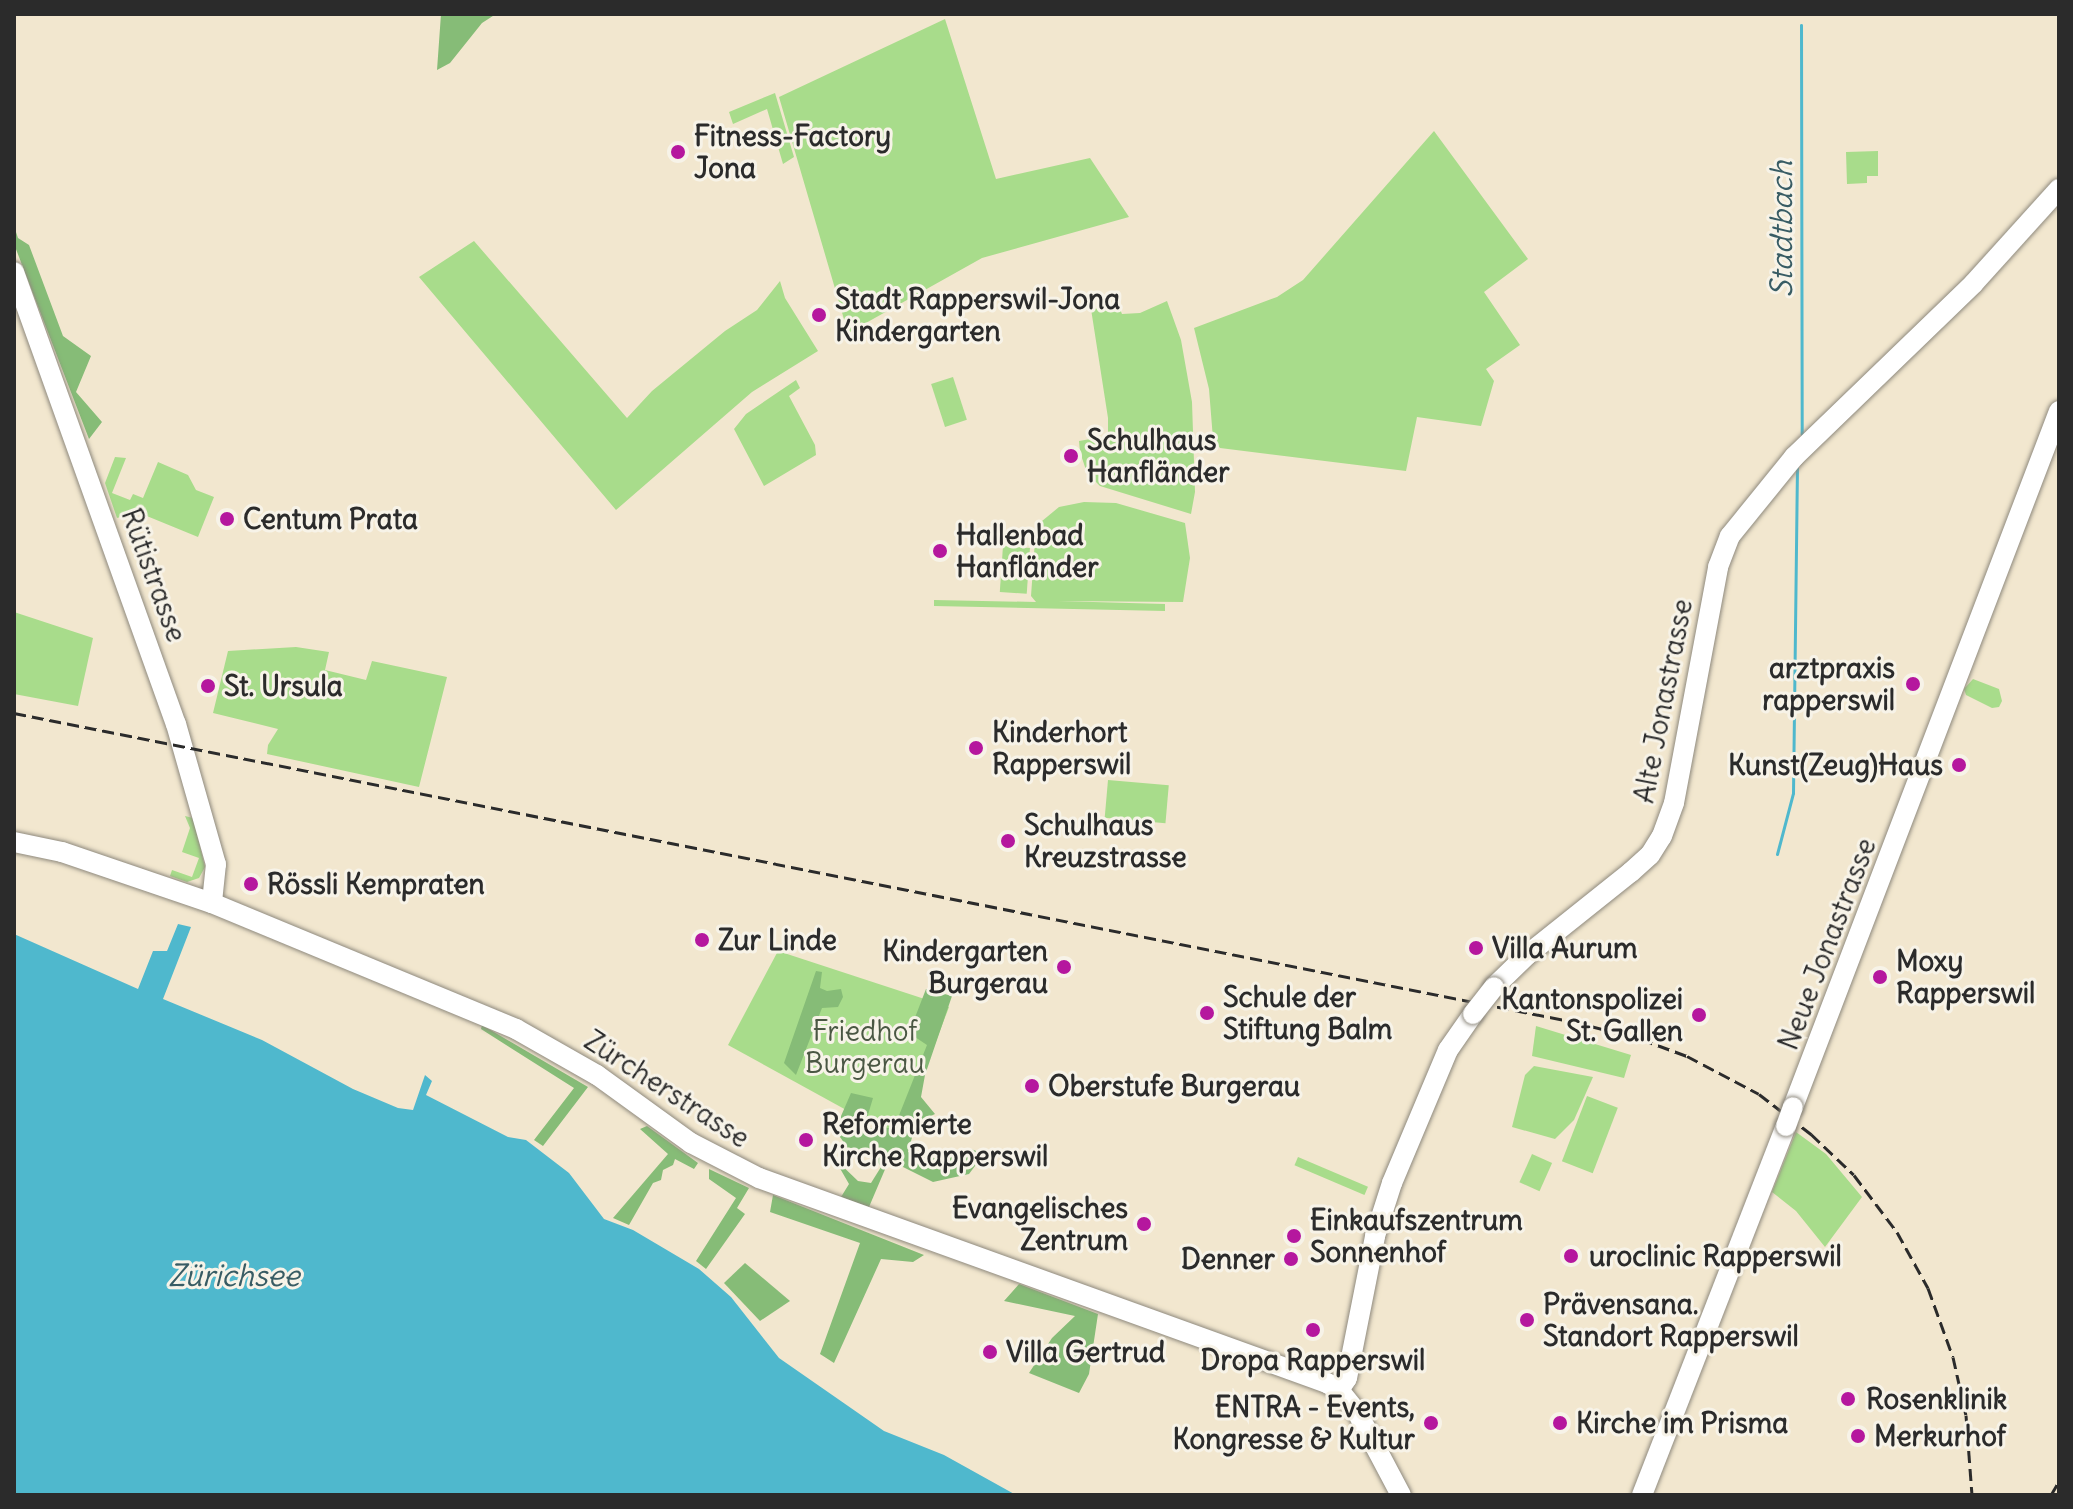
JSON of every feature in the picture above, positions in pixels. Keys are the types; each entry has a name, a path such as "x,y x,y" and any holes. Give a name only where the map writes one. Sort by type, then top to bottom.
{"main road":[{"name":"Alte Jonastrasse","path":"1339,1390 1347,1378 1375,1236 1392,1183 1448,1050 1494,987 1527,955 1650,855 1662,836 1674,803 1718,567 1730,536 1794,457 1974,283 2059,189"},
{"name":"Rütistrasse","path":"14,272 176,724 216,864 212,903"},
{"name":"Neue Jonastrasse","path":"1642,1495 2059,411"},
{"name":"Zürcherstrasse","path":"14,842 62,852 212,903 516,1029 583,1066 691,1143 744,1172 1026,1277 1307,1374 1339,1390"},
{"path":"1339,1390 1367,1426 1401,1495"}],"green space":[{"path":"441,14 496,14 482,23 450,63 437,70"},
{"path":"945,19 996,179 1090,158 1129,217 982,258 848,333 779,97"},
{"path":"775,93 794,157 783,164 767,109 733,124 729,112"},
{"path":"1434,131 1528,259 1484,292 1520,345 1486,369 1494,381 1481,426 1417,417 1406,471 1220,448 1213,439 1209,389 1194,328 1277,297 1303,280"},
{"path":"1878,151 1878,176 1867,176 1867,183 1847,184 1846,152"},
{"path":"14,226 18,238 29,245 63,336 91,356 76,392 102,422 89,439 14,244"},
{"path":"474,241 627,418 652,391 725,331 757,310 780,281 785,298 818,351 752,392 616,510 419,277"},
{"path":"1167,301 1181,340 1192,402 1195,492 1191,514 1100,486 1087,473 1080,452 1079,441 1108,436 1091,309 1119,307 1122,314 1140,313"},
{"path":"953,377 967,420 945,427 931,384"},
{"path":"796,380 800,388 789,396 815,445 816,455 764,486 734,429 746,414"},
{"path":"115,457 126,458 112,493 130,500 133,494 143,498 158,462 188,475 196,490 214,497 198,537 137,512 117,518 105,483"},
{"path":"1084,502 1116,503 1185,523 1190,558 1183,602 1057,601 1165,604 1165,611 934,606 934,600 1036,602 1031,596 1036,526 1059,507"},
{"path":"1003,546 1030,548 1027,594 1000,592"},
{"path":"14,612 93,638 78,706 14,694"},
{"path":"296,647 329,652 325,670 366,680 372,661 447,677 419,787 267,754 268,745 278,729 213,713 228,651"},
{"path":"1973,679 1999,689 2002,701 1999,707 1992,708 1966,695 1964,689"},
{"path":"1108,780 1169,785 1165,823 1105,818"},
{"path":"185,816 193,818 205,867 199,878 187,882 170,876 172,870 192,877 199,858 182,852 190,828"},
{"name":"Friedhof Burgerau","path":"778,951 949,1007 899,1139 728,1045"},
{"path":"816,971 822,972 820,988 827,991 841,989 843,997 838,1007 822,1008 796,1075 784,1063"},
{"path":"926,989 952,996 925,1075 921,1097 935,1114 916,1123 908,1152 943,1160 971,1149 984,1154 969,1174 933,1182 889,1160 869,1207 841,1197 849,1184 834,1158 858,1181 871,1183 881,1167 873,1155 850,1151 835,1130 851,1093 873,1098 864,1128 894,1128 927,1045 909,1033"},
{"path":"482,1025 588,1087 543,1146 534,1140 574,1088 481,1029"},
{"path":"1536,1026 1631,1055 1624,1078 1532,1056"},
{"path":"1534,1066 1593,1077 1574,1120 1555,1139 1512,1127 1525,1075"},
{"path":"1587,1096 1618,1108 1593,1173 1562,1161"},
{"path":"647,1126 698,1163 694,1169 675,1159 673,1165 663,1170 661,1180 653,1183 629,1225 613,1218 668,1154 640,1129"},
{"path":"1796,1132 1826,1154 1862,1197 1825,1247 1796,1211 1772,1192"},
{"path":"1532,1154 1552,1163 1539,1191 1519,1182"},
{"path":"1298,1157 1368,1187 1364,1195 1294,1165"},
{"path":"709,1169 749,1188 737,1208 745,1214 706,1269 696,1261 736,1198 709,1179"},
{"path":"773,1195 924,1255 913,1262 881,1259 834,1363 820,1354 860,1243 770,1212"},
{"path":"745,1263 790,1301 760,1321 724,1283"},
{"path":"1019,1284 1098,1314 1089,1374 1079,1393 1029,1373 1052,1338 1075,1316 1004,1301"}],"water":[{"name":"Zürichsee","path":"178,924 191,927 163,999 262,1040 353,1089 398,1108 413,1110 425,1075 432,1081 426,1095 508,1137 526,1140 569,1173 604,1219 633,1230 699,1269 731,1297 779,1358 884,1431 944,1455 1016,1495 14,1495 14,934 138,989 153,951 167,951"}],"waterway":[{"name":"Stadtbach","path":"1801,25 1802,434"},
{"name":"Stadtbach","path":"1777,854 1793,793 1797,468"}],"railway":[{"path":"14,713 1575,1022 1641,1039 1687,1056 1759,1094 1811,1134 1854,1175 1897,1232 1928,1288 1953,1357 1966,1415 1972,1495"},
{"path":"2051,1495 2059,1481"}],"place":[{"name":"Fitness-Factory Jona","path":"678,152"},
{"name":"Stadt Rapperswil-Jona Kindergarten","path":"819,315"},
{"name":"Schulhaus Hanfländer","path":"1071,456"},
{"name":"Centum Prata","path":"227,519"},
{"name":"Hallenbad Hanfländer","path":"940,551"},
{"name":"arztpraxis rapperswil","path":"1913,684"},
{"name":"St. Ursula","path":"208,686"},
{"name":"Kinderhort Rapperswil","path":"976,748"},
{"name":"Kunst(Zeug)Haus","path":"1959,765"},
{"name":"Schulhaus Kreuzstrasse","path":"1008,841"},
{"name":"Rössli Kempraten","path":"251,884"},
{"name":"Zur Linde","path":"702,940"},
{"name":"Villa Aurum","path":"1476,948"},
{"name":"Kindergarten Burgerau","path":"1064,967"},
{"name":"Moxy Rapperswil","path":"1880,977"},
{"name":"Schule der Stiftung Balm","path":"1207,1013"},
{"name":"Kantonspolizei St. Gallen","path":"1699,1015"},
{"name":"Oberstufe Burgerau","path":"1032,1086"},
{"name":"Reformierte Kirche Rapperswil","path":"806,1140"},
{"name":"Evangelisches Zentrum","path":"1144,1224"},
{"name":"Einkaufszentrum Sonnenhof","path":"1294,1236"},
{"name":"uroclinic Rapperswil","path":"1571,1256"},
{"name":"Denner","path":"1291,1259"},
{"name":"Prävensana. Standort Rapperswil","path":"1527,1320"},
{"name":"Dropa Rapperswil","path":"1313,1330"},
{"name":"Villa Gertrud","path":"990,1352"},
{"name":"Rosenklinik","path":"1848,1399"},
{"name":"ENTRA - Events, Kongresse & Kultur","path":"1431,1423"},
{"name":"Kirche im Prisma","path":"1560,1423"},
{"name":"Merkurhof","path":"1858,1436"}]}
